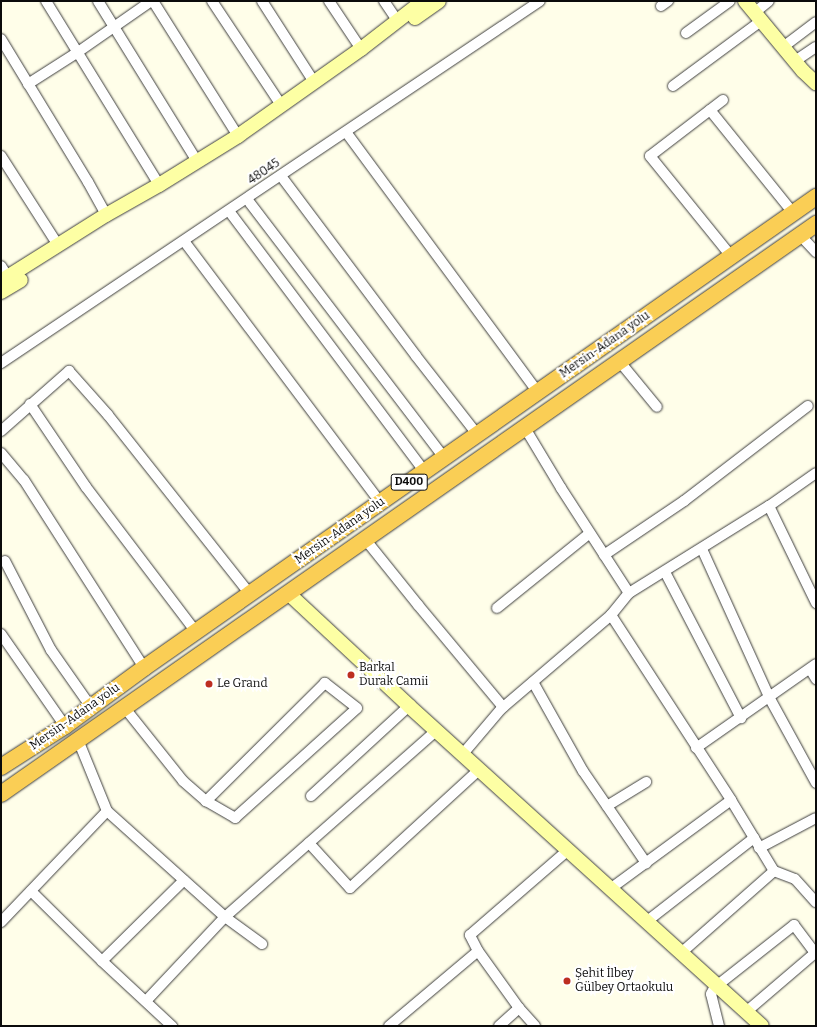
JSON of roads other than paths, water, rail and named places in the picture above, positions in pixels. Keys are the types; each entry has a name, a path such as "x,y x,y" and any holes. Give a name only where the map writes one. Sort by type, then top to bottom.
{"highway":[{"name":"Mersin-Adana yolu","path":"1,767 65,726 144,668 816,197"},
{"name":"Mersin-Adana yolu","path":"1,794 801,236 816,224"}],"main road":[{"path":"3,275 58,245 238,136 362,48 423,1"},
{"path":"362,48 386,39 439,1"},
{"path":"745,1 795,61 816,83"},
{"path":"1,292 106,226 159,185"},
{"path":"288,593 462,755 762,1026"}],"street":[{"path":"46,1 159,185"},
{"path":"98,1 197,161"},
{"path":"28,84 78,52 152,1 238,136"},
{"path":"212,1 281,105"},
{"path":"262,1 314,82"},
{"path":"329,1 362,48"},
{"path":"384,1 397,20"},
{"name":"48045","path":"1,363 540,1"},
{"path":"686,33 730,1"},
{"path":"672,86 757,17 770,1"},
{"path":"783,47 816,22"},
{"path":"1,39 88,182 106,215"},
{"path":"795,61 816,47"},
{"path":"723,100 650,156 731,256"},
{"path":"710,110 793,213"},
{"path":"346,132 538,392"},
{"path":"1,156 58,245"},
{"path":"281,176 416,356 477,434"},
{"path":"247,199 444,458"},
{"path":"229,211 424,471"},
{"path":"801,236 816,252"},
{"path":"184,241 380,502"},
{"path":"620,362 657,407"},
{"path":"1,430 68,371 108,415 250,594"},
{"path":"30,404 86,487 196,632"},
{"path":"604,555 684,501 808,406"},
{"path":"525,428 629,593"},
{"path":"1,453 24,480 144,668"},
{"path":"462,755 503,707 611,615 629,593 702,549 816,474"},
{"path":"769,506 816,603"},
{"path":"497,608 590,532"},
{"path":"366,539 418,605 503,707"},
{"path":"702,549 769,696 816,784"},
{"path":"5,562 51,650 91,707"},
{"path":"665,572 740,718"},
{"path":"611,615 731,800 774,871 795,879 815,898"},
{"path":"1,634 65,726"},
{"path":"696,748 712,735 740,718 769,696 813,667 816,679"},
{"path":"124,707 183,781 206,802 235,818 357,708 325,682 206,802"},
{"path":"533,682 583,771 646,863"},
{"path":"312,796 409,706"},
{"path":"146,1001 226,917 436,731"},
{"path":"78,740 108,811 226,917 262,944"},
{"path":"309,843 350,888 480,770"},
{"path":"608,806 646,782"},
{"path":"610,889 731,800"},
{"path":"1,922 108,811"},
{"path":"759,848 816,818"},
{"path":"646,922 754,838"},
{"path":"535,1026 519,1008 478,951 470,936 568,850"},
{"path":"681,953 774,871"},
{"path":"102,961 184,880"},
{"path":"31,890 102,961 172,1026"},
{"path":"719,1026 711,994 717,986 794,925 815,953 746,1012"},
{"path":"389,1026 478,951"},
{"path":"499,1026 519,1008"}],"place":[{"name":"Barkal Durak Camii","path":"351,675"},
{"name":"Le Grand","path":"209,684"},
{"name":"Şehit İlbey Gülbey Ortaokulu","path":"567,981"}]}
